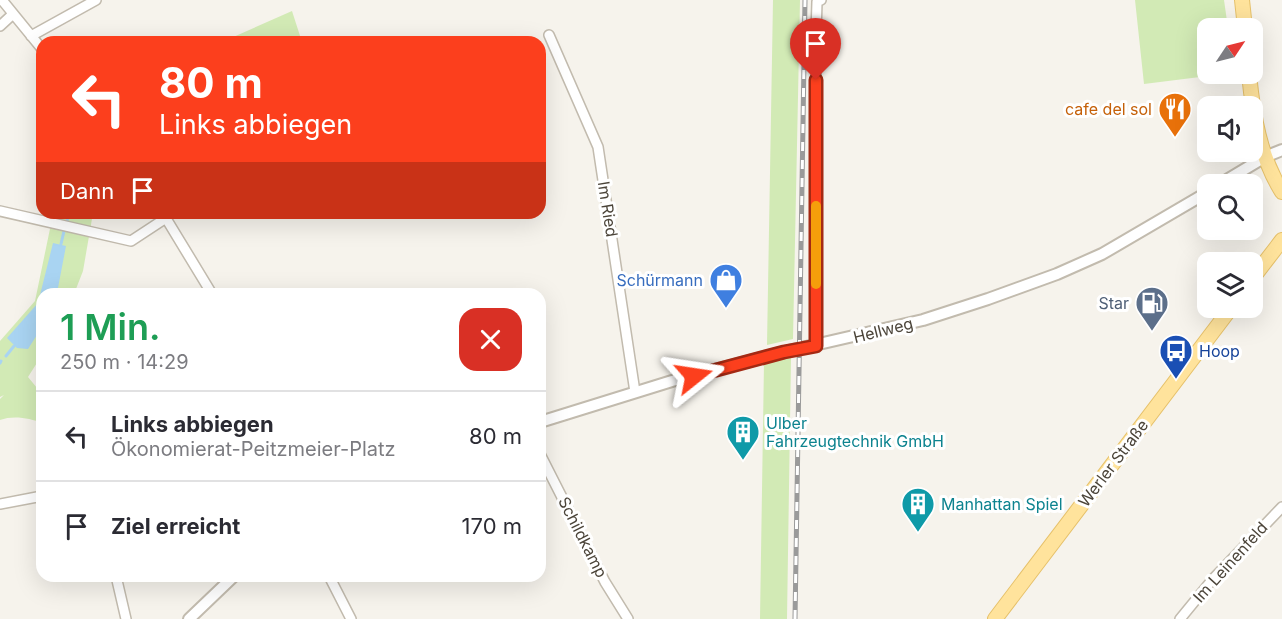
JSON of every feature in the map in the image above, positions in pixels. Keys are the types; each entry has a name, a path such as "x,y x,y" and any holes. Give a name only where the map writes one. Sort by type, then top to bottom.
{"main road":[{"path":"1242,0 1244,18"},
{"path":"1250,84 1255,120 1264,157 1282,192"},
{"path":"1263,265 1282,240"},
{"name":"Werler Straße","path":"995,619 1223,318"}],"street":[{"path":"2,0 36,42"},
{"path":"31,36 96,0"},
{"path":"816,346 816,34 817,2 821,0"},
{"path":"0,26 13,14"},
{"name":"Im Ried","path":"549,35 598,147 635,392"},
{"path":"1236,174 1264,157 1282,150"},
{"name":"Hellweg","path":"546,420 635,392 784,352 923,321 1057,274 1102,254 1197,198"},
{"path":"0,211 131,241 161,219"},
{"path":"167,219 208,288"},
{"name":"Schildkamp","path":"546,466 605,582 628,619"},
{"path":"0,504 36,497"},
{"name":"Im Leinenfeld","path":"1180,619 1212,580 1282,507"},
{"path":"117,582 126,619"},
{"path":"189,619 228,582"},
{"path":"332,582 351,619"}],"green space":[{"path":"773,0 800,0 793,339 767,345"},
{"path":"1135,0 1224,0 1227,18 1197,18 1197,77 1144,84"},
{"path":"292,11 300,36 236,36"},
{"path":"57,219 92,219 83,271 76,288 38,288 51,224 56,224"},
{"path":"36,296 36,364 28,377 36,387 36,421 21,418 0,420 0,399 4,395 0,397 0,341 35,301"},
{"path":"791,357 787,619 760,619 764,362"}],"water":[{"path":"53,243 66,246 58,288 42,288"},
{"path":"36,305 36,336 28,349 17,348 7,338"}],"waterway":[{"path":"61,244 64,231"},
{"path":"6,356 14,346"}],"railway":[{"path":"795,619 805,0"}],"slow traffic":[{"path":"816,206 816,284"}],"place":[{"name":"cafe del sol","path":"1175,138"},
{"name":"Schürmann","path":"726,309"},
{"name":"Star","path":"1152,332"},
{"name":"Hoop","path":"1176,380"},
{"name":"Ulber Fahrzeugtechnik GmbH","path":"743,461"},
{"name":"Manhattan Spiel","path":"918,533"}],"route":[{"path":"694,376 784,352 816,346 816,80"}]}
